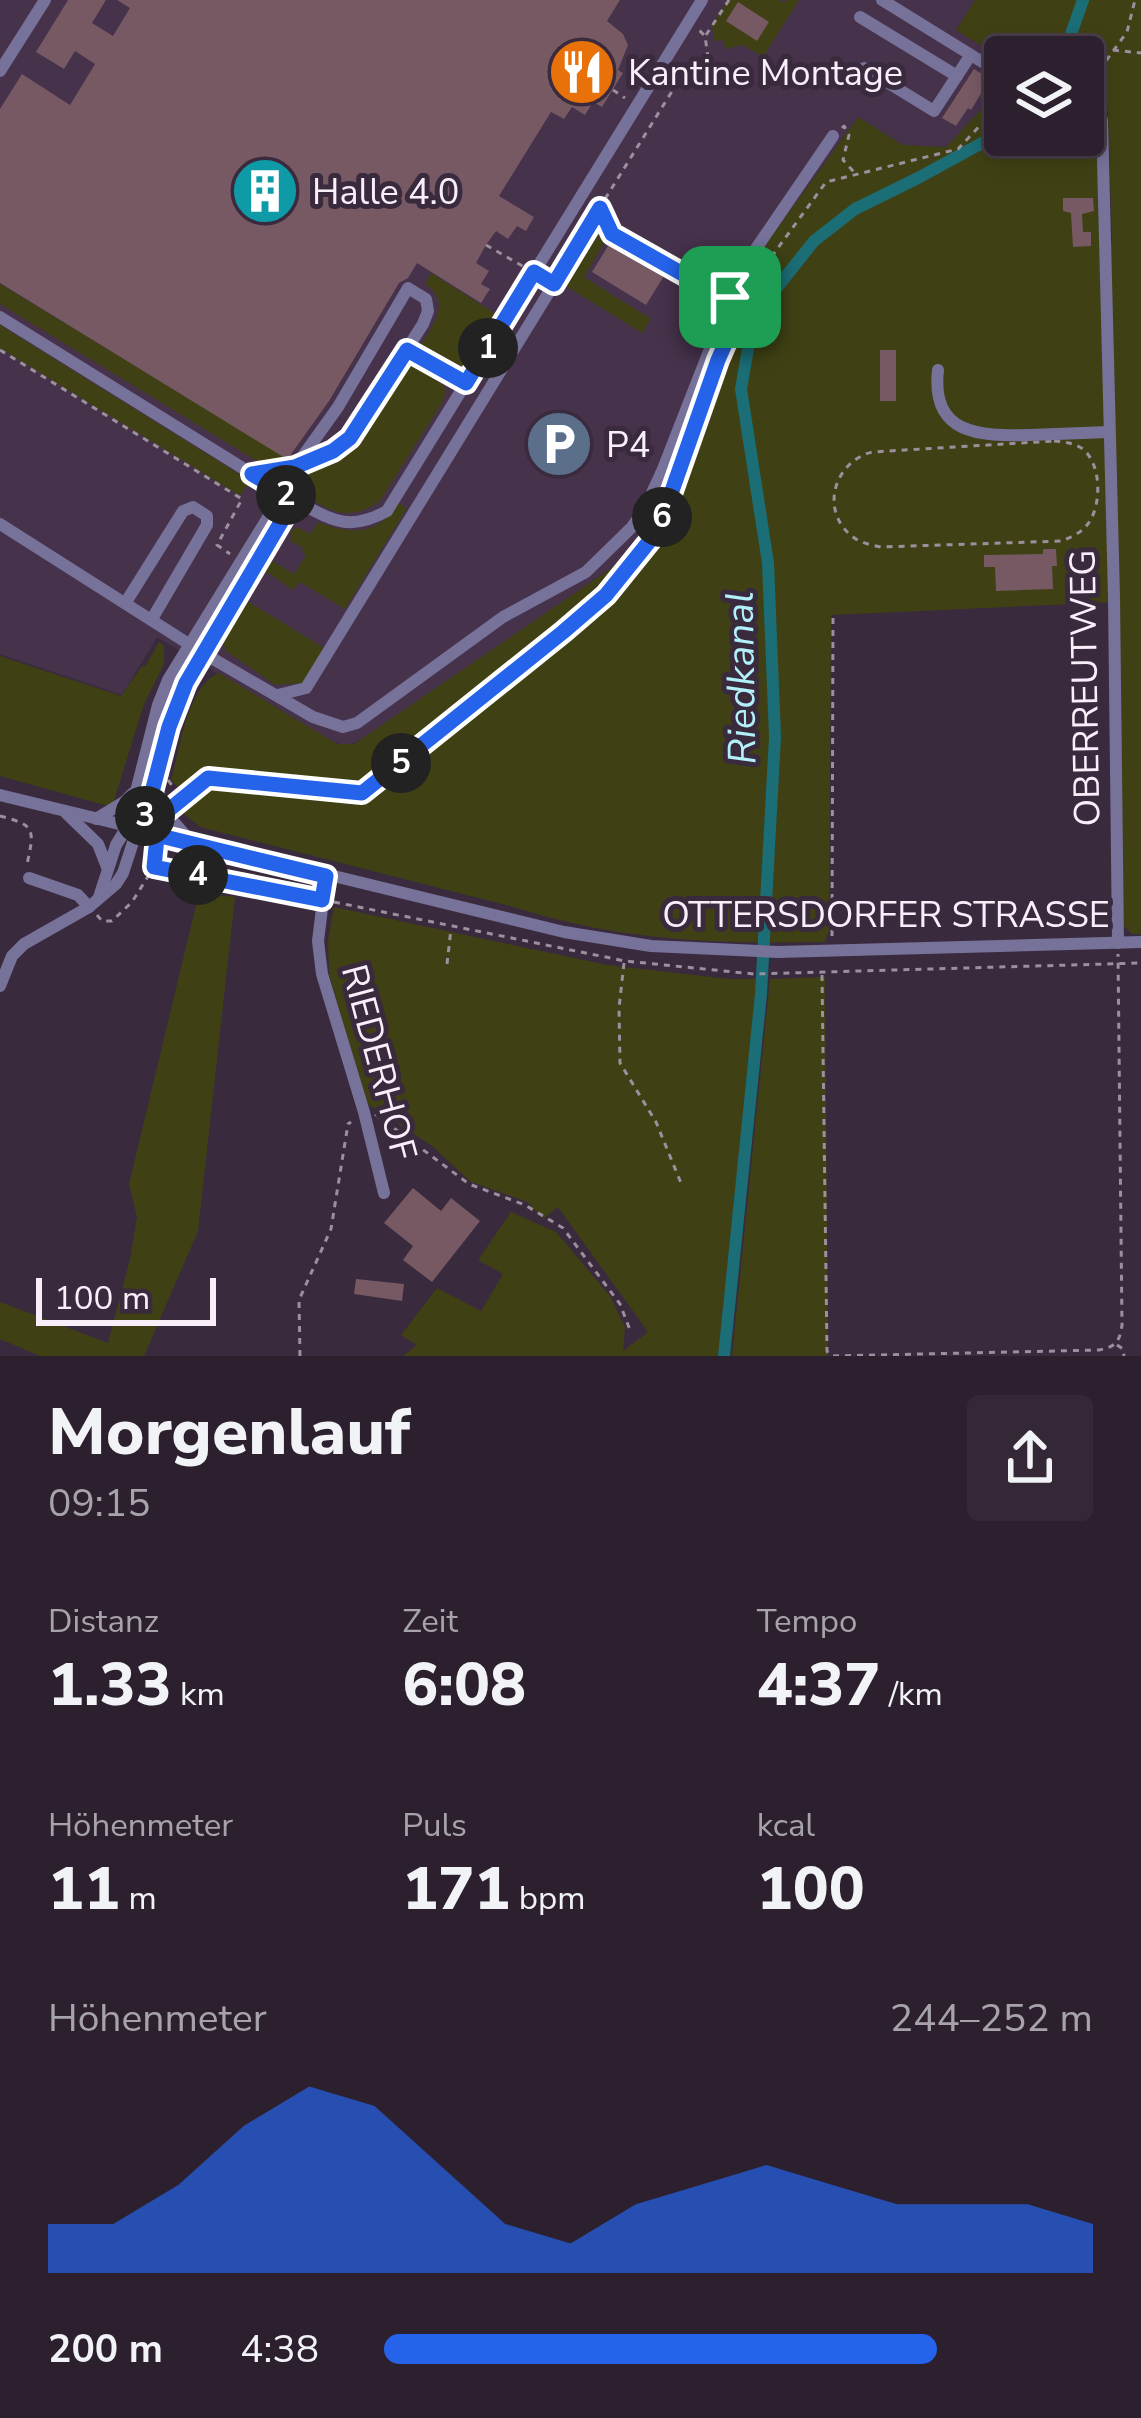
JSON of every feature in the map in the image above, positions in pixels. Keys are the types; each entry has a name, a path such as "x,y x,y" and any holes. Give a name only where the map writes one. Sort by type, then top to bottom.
{"street":[{"path":"0,71 46,0"},
{"path":"0,317 289,496 341,523 366,522 387,511 702,0"},
{"path":"882,0 984,64"},
{"path":"860,16 957,76"},
{"path":"864,68 934,111 970,56"},
{"path":"0,524 203,653 329,724 357,723 503,617 566,585 601,560 632,527 644,510 740,272 833,136"},
{"name":"OBERREUTWEG","path":"1103,156 1118,943"},
{"path":"278,695 305,688 600,208"},
{"path":"252,474 295,467 350,438 407,350 428,311 426,299 408,288 338,407 295,467"},
{"path":"407,350 466,383"},
{"path":"938,370 938,400 949,419 974,433 1108,432"},
{"path":"0,986 12,956 25,944 93,903 123,874 158,705 189,644 289,496"},
{"path":"126,602 183,511 193,507 207,515 207,525 152,620"},
{"path":"193,844 160,802 161,778 176,703 250,556"},
{"path":"93,903 116,845 146,815 161,778"},
{"path":"94,819 137,789"},
{"name":"OTTERSDORFER STRASSE","path":"0,795 564,932 651,946 778,952 1141,942"},
{"path":"65,812 98,844 108,869"},
{"name":"RIEDERHOF","path":"326,876 318,941 322,974 384,1193"},
{"path":"29,878 93,903"}],"path":[{"path":"705,36 728,0"},
{"path":"1104,62 1127,32 1135,0"},
{"path":"688,23 705,36 709,64 679,80 600,208 612,234 730,297"},
{"path":"1113,50 1141,53"},
{"path":"613,90 636,105"},
{"path":"727,341 757,278 826,182 958,149 984,121"},
{"path":"833,136 844,126 847,130 843,160 855,173"},
{"path":"486,245 534,272"},
{"path":"0,350 242,499"},
{"path":"165,812 208,778 362,793 606,595 652,538 704,401"},
{"path":"1066,442 1089,455 1095,468 1093,517 1085,529 1062,541 902,548 862,543 848,534 838,518 836,483 856,456 872,452 1066,442"},
{"path":"248,490 217,545 250,556"},
{"path":"832,950 833,617"},
{"path":"161,778 181,797"},
{"path":"0,816 30,826 29,878"},
{"path":"93,903 102,921 112,921 132,902 154,867 157,835"},
{"path":"154,867 625,962 754,974 1141,963"},
{"path":"447,964 451,927"},
{"path":"822,972 827,1351 831,1356 1099,1350 1120,1339 1122,1325 1118,943"},
{"path":"625,962 620,1063 656,1122 681,1183"},
{"path":"300,1356 299,1300 331,1229 348,1124 364,1112 377,1114 469,1184 525,1205 562,1228 620,1304 630,1330"},
{"path":"1116,1343 1124,1349 1124,1356"}],"shaded area":[{"path":"0,0 975,0 956,30 984,48 984,106 946,147 903,145 858,117 743,276 658,511 642,538 623,560 363,739 346,746 328,740 157,637 122,695 0,654"},
{"path":"728,0 799,0 763,57 743,45 726,49 722,40 714,41 712,25"},
{"path":"975,0 1141,0 1141,934 1132,934 1123,925 1118,602 831,615 829,930 825,942 705,941 589,927 200,827 178,809 189,799 171,780 186,720 199,691 219,673 337,744 354,744 623,560 658,511 743,276 858,117 903,145 946,147 984,106 984,156 1098,156 1102,242 1112,241 1104,36 984,36 984,48 956,30"},
{"path":"598,233 607,238 584,277 651,319 642,333 566,286"},
{"path":"431,273 496,314 466,364 458,368 419,349 439,307 425,284"},
{"path":"0,284 286,457 257,461 0,304"},
{"path":"0,325 250,481 241,495 0,348"},
{"path":"410,363 446,391 380,501 353,513 341,512 318,504 282,480 353,448"},
{"path":"399,503 407,508 345,609 300,582 293,590 265,571 271,560 294,574 306,555 289,540 289,532 297,527 310,534 318,522 363,530 382,522"},
{"path":"247,601 326,649 302,683 275,685 226,651 222,640"},
{"path":"159,642 164,646 164,664 144,704 112,807 0,776 0,656 121,696"},
{"path":"199,893 235,897 198,1231 144,1356 40,1356 0,1339 0,1302 108,1343 137,1217 129,1184"},
{"path":"334,907 607,965 757,979 718,1356 403,1356 417,1345 401,1335 437,1288 481,1311 503,1274 478,1260 511,1212 556,1232 610,1296 625,1327 623,1351 648,1332 558,1207 543,1219 528,1202 471,1182 432,1146 366,1103 329,974"},
{"path":"825,977 828,1354 732,1356 770,979"}],"building":[{"name":"Halle 4.0","path":"68,0 106,0 92,23 113,36 130,8 117,0 620,0 607,21 628,45 618,70 623,73 602,107 593,102 585,115 572,107 564,119 551,112 499,196 534,217 526,231 517,226 508,239 496,231 486,245 476,263 489,271 481,284 490,289 481,303 417,263 399,283 329,401 285,458 0,283 0,109 22,74 70,105 95,64 75,51 64,69 36,52"},
{"path":"738,2 769,22 757,41 726,21"},
{"path":"974,69 984,75 984,89 956,126 942,118"},
{"path":"1063,198 1093,198 1094,211 1082,214 1083,232 1091,232 1091,246 1073,247 1071,213 1063,211"},
{"path":"613,238 667,271 646,305 592,272"},
{"path":"880,350 896,350 896,401 880,401"},
{"path":"1043,549 1056,549 1053,589 996,591 995,567 984,567 984,555 1043,554"},
{"path":"413,1188 441,1211 451,1198 480,1221 432,1282 403,1260 413,1246 384,1223"},
{"path":"356,1279 404,1284 402,1301 354,1294"}],"waterway":[{"name":"Riedkanal","path":"1070,36 1083,0"},
{"name":"Riedkanal","path":"724,1356 761,994 775,737 768,563 741,389 750,337 775,290 814,241 855,209 984,142"}],"place":[{"name":"Kantine Montage","path":"582,72"},
{"name":"Halle 4.0","path":"265,191"},
{"name":"P4","path":"559,444"}],"route":[{"path":"730,297 612,234 600,208 554,284 534,272 466,383 407,350 350,438 295,467 252,474 294,500 176,703 146,815 137,830 157,835 193,844 271,863 326,876 322,900 154,867 157,835 159,818 208,778 362,793 606,595 652,538 667,505 743,303 730,297"}]}
